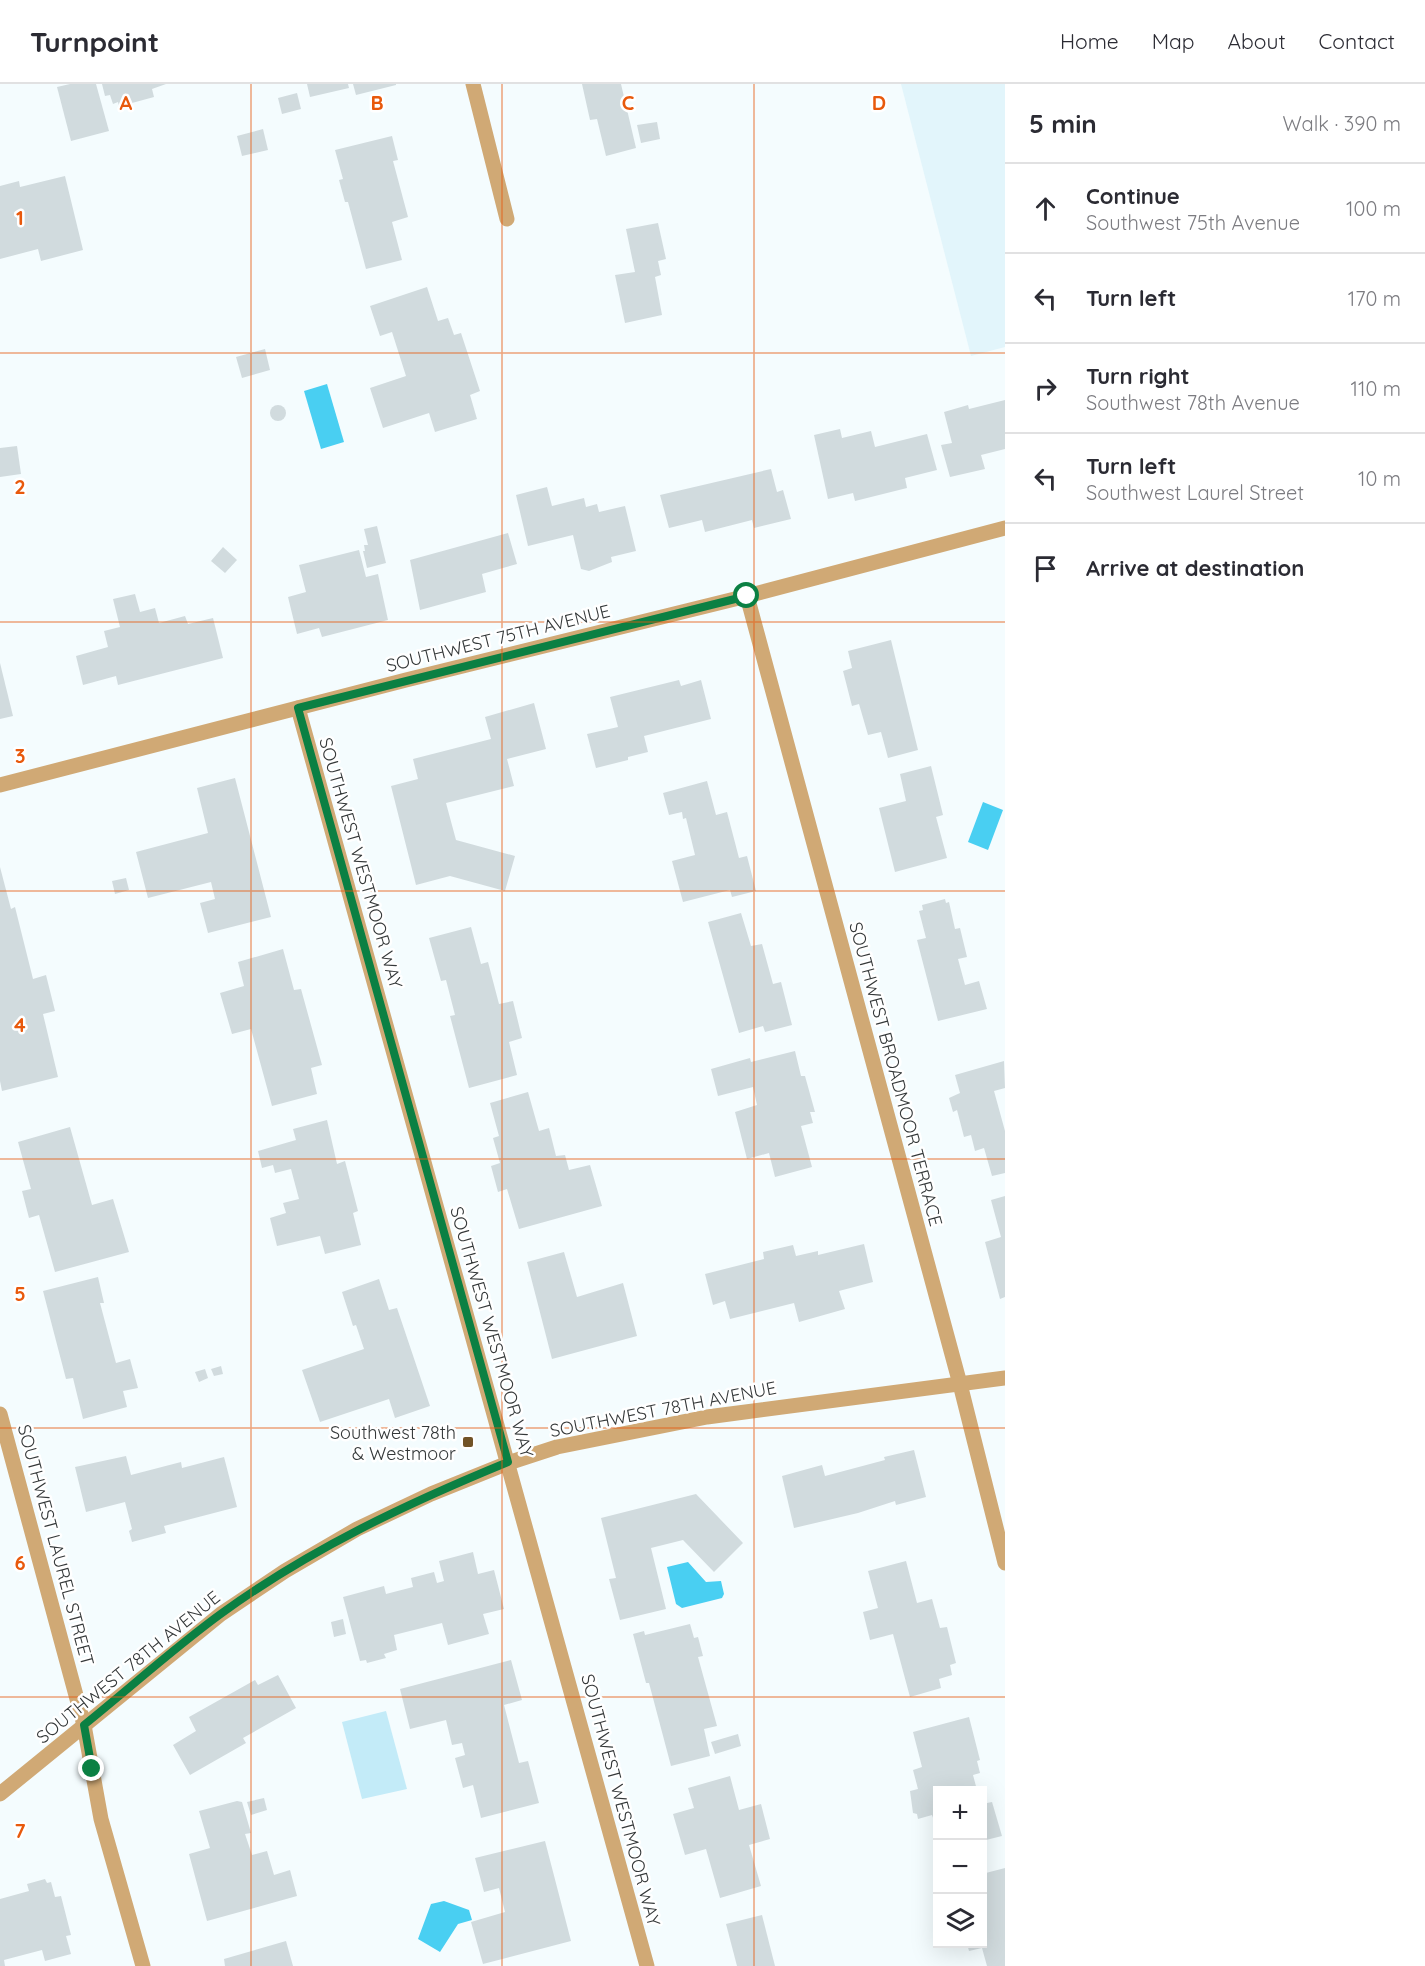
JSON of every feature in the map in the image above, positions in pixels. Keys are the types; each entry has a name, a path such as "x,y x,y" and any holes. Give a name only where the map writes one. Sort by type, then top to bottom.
{"street":[{"path":"472,84 507,219"},
{"name":"SOUTHWEST 75TH AVENUE","path":"0,785 747,596 1005,528"},
{"name":"SOUTHWEST BROADMOOR TERRACE","path":"747,596 960,1384 1005,1563"},
{"name":"SOUTHWEST WESTMOOR WAY","path":"298,708 647,1966"},
{"name":"SOUTHWEST 78TH AVENUE","path":"0,1794 221,1614 285,1571 357,1529 431,1494 508,1462 557,1447 707,1417 1005,1378"},
{"name":"SOUTHWEST LAUREL STREET","path":"0,1414 84,1725 101,1819 143,1966"}],"shaded area":[{"path":"901,84 1005,84 1005,347 971,356"},
{"path":"386,1711 407,1789 362,1799 342,1722"}],"water":[{"path":"327,384 344,442 321,449 304,391"},
{"path":"983,802 1003,810 988,850 968,842"},
{"path":"688,1562 706,1582 721,1581 724,1594 722,1598 682,1608 676,1604 667,1567"},
{"path":"444,1901 469,1910 472,1920 458,1924 440,1952 418,1939 431,1904"}],"building":[{"path":"70,84 96,84 109,131 71,141 57,87"},
{"path":"102,84 166,84 152,89 154,97 132,103 133,106 120,110 118,102 113,104 110,95 105,96"},
{"path":"307,84 348,84 349,88 310,97"},
{"path":"353,84 396,84 396,85 356,95"},
{"path":"582,84 621,84 636,148 606,156 597,119 590,120"},
{"path":"297,93 301,109 282,114 278,98"},
{"path":"657,122 660,139 641,143 637,125"},
{"path":"263,129 268,150 242,156 237,136"},
{"path":"392,136 398,160 393,161 408,217 392,222 402,260 366,269 348,202 345,202 339,180 343,179 335,150"},
{"path":"65,176 83,250 41,261 38,249 0,259 0,186 19,181 20,187"},
{"path":"658,223 666,259 658,261 661,275 655,277 662,315 625,323 615,275 635,272 626,229"},
{"path":"427,287 438,321 448,318 454,335 461,333 480,391 470,395 477,419 435,432 429,413 383,428 370,388 406,376 392,332 380,336 370,306"},
{"path":"265,349 270,370 242,378 236,357"},
{"path":"1005,400 1005,449 981,455 985,469 950,477 941,445 952,443 944,412 968,405 969,409"},
{"path":"275,405 281,405 286,413 284,419 275,421 270,416 270,410"},
{"path":"840,429 842,438 871,431 875,447 927,434 937,470 905,478 907,488 855,501 853,493 828,499 814,435"},
{"path":"17,446 21,474 0,477 0,448"},
{"path":"771,469 777,492 783,490 791,519 754,528 752,520 705,532 702,520 669,528 660,495"},
{"path":"547,487 552,506 584,498 586,507 597,504 599,512 625,506 636,551 611,557 612,562 589,571 581,569 573,535 528,546 516,495"},
{"path":"377,526 386,563 367,568 363,551 365,551 364,545 368,545 364,529"},
{"path":"508,533 517,564 482,574 486,592 420,610 410,560"},
{"path":"223,547 237,560 225,573 211,561"},
{"path":"359,550 366,577 378,574 388,620 322,637 319,628 297,634 288,597 306,592 299,565"},
{"path":"135,594 140,612 155,608 159,623 185,616 188,624 213,618 223,658 118,685 116,676 83,685 76,656 108,647 104,631 120,627 113,599"},
{"path":"891,640 918,750 888,758 881,732 868,735 859,704 852,706 843,671 852,668 848,651"},
{"path":"0,663 13,716 0,719"},
{"path":"679,680 681,686 701,680 711,719 644,736 648,752 596,768 587,734 618,727 610,697"},
{"path":"534,703 546,749 507,759 514,786 446,803 456,840 515,856 505,891 450,876 416,885 391,786 418,779 413,759 491,739 485,717"},
{"path":"931,766 943,815 936,817 947,858 895,872 879,808 906,801 900,774"},
{"path":"235,778 271,917 208,933 200,903 215,899 211,882 148,898 136,852 208,833 197,788"},
{"path":"707,781 716,815 727,812 739,858 747,856 756,891 732,897 730,890 683,902 672,861 695,855 686,818 683,819 682,812 669,815 663,793"},
{"path":"0,867 11,909 15,907 33,979 46,975 55,1011 43,1014 58,1077 2,1091 0,1081"},
{"path":"126,878 129,890 115,894 112,881"},
{"path":"945,899 946,903 949,902 955,929 960,928 967,957 958,959 965,985 979,981 987,1009 938,1021 917,940 926,938 919,911 923,910 922,905"},
{"path":"741,913 751,946 762,944 773,984 781,982 792,1025 765,1032 763,1026 739,1033 708,922"},
{"path":"471,927 481,964 488,962 499,1004 513,1001 522,1038 509,1042 517,1075 469,1088 450,1016 455,1015 446,980 441,981 429,938"},
{"path":"283,949 294,990 301,989 322,1065 311,1068 317,1094 272,1106 251,1029 232,1034 220,993 244,986 238,962"},
{"path":"795,1051 801,1076 805,1076 815,1112 810,1112 813,1123 801,1126 812,1167 775,1177 769,1153 747,1159 735,1112 757,1105 753,1087 718,1096 711,1069 750,1058 751,1062"},
{"path":"1004,1061 1005,1088 994,1091 1005,1131 1005,1173 992,1176 984,1148 975,1151 971,1135 964,1137 957,1110 953,1112 949,1098 960,1093 955,1075"},
{"path":"528,1092 539,1131 549,1128 556,1156 565,1155 569,1170 590,1165 602,1206 519,1229 507,1189 498,1192 491,1166 500,1163 493,1138 499,1136 490,1103"},
{"path":"327,1120 337,1164 345,1161 358,1211 353,1213 361,1245 325,1254 320,1236 277,1246 270,1218 286,1213 283,1203 299,1199 291,1169 275,1173 273,1165 262,1168 258,1151 296,1140 293,1129"},
{"path":"70,1127 92,1205 113,1199 129,1252 55,1272 39,1215 29,1218 22,1191 31,1189 18,1142"},
{"path":"1005,1196 1005,1297 1000,1299 985,1242 1001,1237 991,1200"},
{"path":"864,1244 873,1282 839,1291 845,1309 799,1322 794,1303 730,1319 725,1301 713,1305 705,1274 764,1259 763,1252 793,1245 796,1256 818,1251 818,1255"},
{"path":"564,1252 577,1297 623,1283 637,1336 552,1359 527,1262"},
{"path":"98,1277 104,1303 100,1303 116,1363 130,1359 138,1388 123,1391 127,1407 83,1419 73,1378 66,1379 43,1291"},
{"path":"379,1279 389,1310 397,1308 430,1406 395,1418 389,1399 320,1422 302,1370 364,1349 356,1325 353,1326 342,1292"},
{"path":"221,1366 223,1374 214,1376 211,1369"},
{"path":"205,1369 208,1378 199,1382 195,1372"},
{"path":"914,1450 926,1497 896,1505 895,1501 858,1513 794,1528 782,1476 822,1465 825,1476"},
{"path":"126,1456 131,1475 181,1462 182,1468 224,1457 237,1507 164,1526 166,1533 132,1542 129,1531 132,1529 125,1502 86,1512 75,1467"},
{"path":"696,1494 743,1543 714,1572 683,1540 651,1548 666,1609 620,1620 609,1579 616,1578 601,1518"},
{"path":"473,1552 478,1574 494,1570 504,1609 483,1614 489,1634 448,1645 442,1623 394,1635 397,1650 384,1654 386,1658 367,1663 366,1660 360,1661 343,1597 384,1586 386,1594 413,1587 411,1578 434,1572 437,1583 444,1581 439,1561"},
{"path":"906,1561 917,1603 932,1599 940,1628 947,1627 956,1663 950,1665 952,1675 939,1679 941,1688 910,1697 893,1634 870,1640 863,1612 878,1608 868,1571"},
{"path":"343,1619 346,1634 334,1637 331,1622"},
{"path":"690,1624 694,1638 698,1637 703,1656 698,1657 717,1726 704,1729 710,1756 671,1766 649,1683 646,1683 633,1634 644,1631 645,1635"},
{"path":"511,1660 522,1700 504,1705 519,1763 528,1761 539,1803 481,1818 473,1785 463,1788 455,1758 465,1755 462,1743 452,1745 446,1720 410,1729 400,1689"},
{"path":"278,1675 296,1708 243,1738 246,1743 190,1775 173,1745 196,1731 189,1717 255,1680 258,1685"},
{"path":"969,1717 980,1760 977,1761 980,1773 973,1775 976,1786 933,1786 933,1818 932,1815 918,1819 917,1814 913,1813 910,1791 918,1789 913,1770 922,1767 913,1732"},
{"path":"738,1734 741,1746 715,1754 711,1742"},
{"path":"730,1776 739,1810 761,1804 770,1839 749,1845 761,1886 720,1898 706,1849 685,1855 673,1814 694,1808 688,1788"},
{"path":"264,1798 267,1810 251,1815 247,1802"},
{"path":"237,1801 242,1802 251,1833 245,1834 252,1855 267,1851 274,1875 290,1870 297,1896 207,1921 189,1854 210,1848 199,1811"},
{"path":"992,1802 1002,1836 987,1840 987,1803"},
{"path":"545,1841 571,1941 483,1964 471,1922 505,1912 499,1888 484,1892 475,1858"},
{"path":"1005,1868 1005,1966 987,1966 982,1948 987,1948 987,1873"},
{"path":"45,1879 47,1883 51,1882 55,1897 61,1896 71,1935 66,1936 71,1954 45,1961 42,1950 4,1960 5,1966 0,1966 0,1899 29,1891 27,1884"},
{"path":"762,1915 775,1966 737,1966 726,1924"},
{"path":"286,1941 293,1966 225,1966 224,1959"}],"place":[{"name":"Southwest 78th & Westmoor","path":"468,1442"}],"route":[{"path":"92,1769 84,1725 221,1614 285,1571 357,1529 431,1494 508,1462 298,708 747,596"}]}
